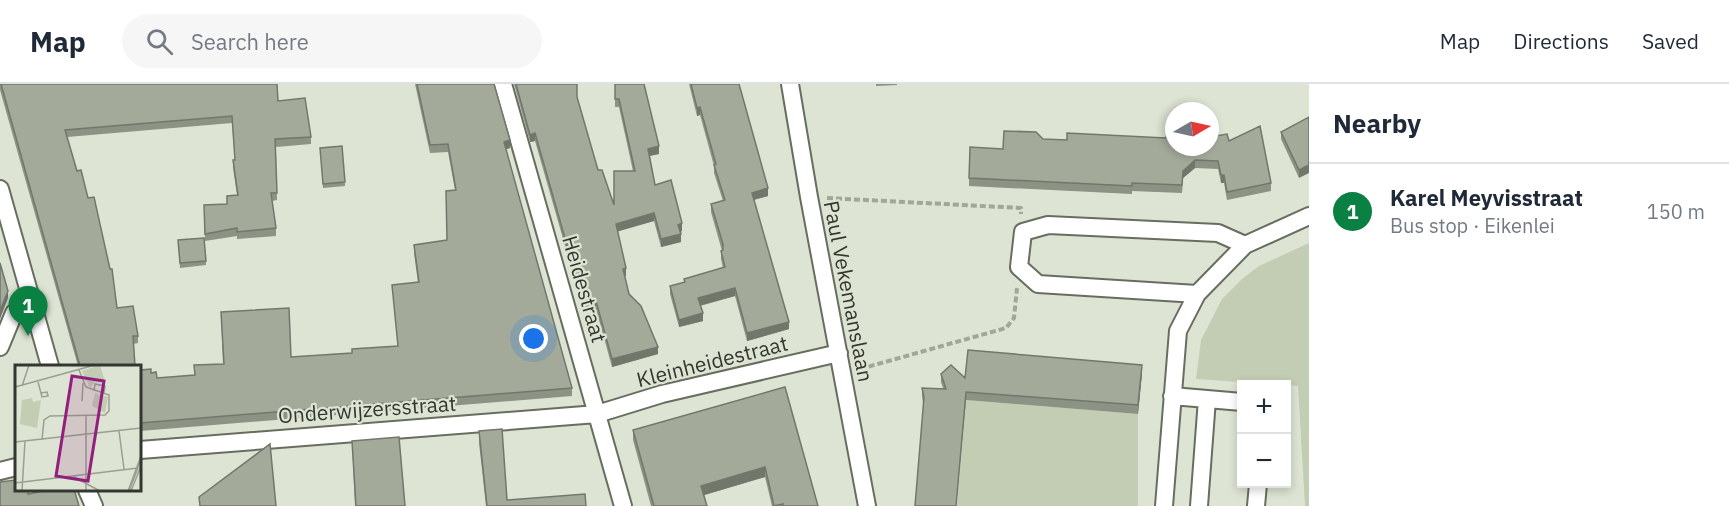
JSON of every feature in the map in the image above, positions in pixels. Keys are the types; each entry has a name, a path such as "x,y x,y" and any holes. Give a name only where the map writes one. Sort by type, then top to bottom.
{"street":[{"name":"Heidestraat","path":"504,84 623,506"},
{"name":"Paul Vekemanslaan","path":"790,84 867,506"},
{"path":"0,189 50,365"},
{"path":"1164,506 1178,331 1197,294 1245,245 1309,216"},
{"path":"1197,294 1038,284 1019,267 1023,232 1048,225 1218,233 1245,245"},
{"path":"0,347 14,314"},
{"name":"Kleinheidestraat","path":"597,414 662,394 839,353"},
{"path":"1172,396 1237,402"},
{"path":"1199,506 1208,399"},
{"name":"Onderwijzersstraat","path":"141,450 597,414"},
{"path":"0,471 15,467"},
{"path":"1256,506 1258,488"},
{"path":"88,491 94,506"}],"path":[{"path":"809,197 1021,208 1023,232"},
{"path":"842,375 1006,328 1014,318 1019,267"}],"green space":[{"path":"1309,243 1309,506 1305,506 1298,386 1291,386 1291,380 1237,380 1237,382 1196,379 1201,340 1222,299 1259,266"},
{"path":"966,400 1138,414 1138,506 957,506"}],"building":[{"path":"1,84 277,84 278,101 305,98 311,137 275,139 277,193 271,193 276,228 237,232 237,228 205,234 204,205 227,204 227,196 238,195 233,160 235,160 232,116 65,130 77,171 81,170 88,198 94,197 110,269 112,269 117,308 133,306 138,336 133,336 135,365 80,365"},
{"path":"417,84 494,84 510,140 504,142 572,388 141,423 141,370 151,369 151,373 156,372 157,378 195,375 194,365 224,364 221,312 289,308 291,357 352,353 352,349 398,346 392,285 419,282 414,245 447,240 446,191 456,190 448,144 430,145"},
{"path":"516,84 577,84 577,97 598,170 602,170 614,205 614,171 635,171 619,99 615,99 615,84 644,84 659,146 648,149 655,185 671,180 682,223 678,225 681,234 661,239 654,213 616,224 629,294 641,306 658,347 612,359 596,301 584,305 535,133 530,135"},
{"path":"691,84 739,84 768,188 752,193 789,322 747,333 735,288 698,298 703,313 679,320 670,286 685,282 684,279 725,267 721,251 723,244 711,204 725,200 700,107 697,108"},
{"path":"1309,117 1309,165 1299,170 1281,132"},
{"path":"1260,126 1271,183 1227,192 1224,175 1221,175 1218,161 1195,160 1183,171 1182,185 1132,183 1132,186 969,178 970,147 1003,149 1004,131 1036,132 1043,139 1067,140 1067,133 1165,138 1165,156 1219,156 1219,135 1227,134 1229,141"},
{"path":"342,146 345,182 323,184 320,148"},
{"path":"204,238 206,261 180,263 178,240"},
{"path":"0,263 8,291 0,311"},
{"path":"968,350 1142,365 1138,405 966,392 956,506 915,506 924,397 922,388 946,389 941,374 951,365 965,378"},
{"path":"785,387 818,506 783,506 783,504 774,506 765,467 701,486 707,506 654,506 633,430"},
{"path":"502,429 507,500 585,494 586,506 487,506 479,431"},
{"path":"399,437 405,506 356,506 352,441"},
{"path":"270,444 276,506 200,506 199,497"},
{"path":"15,480 15,491 28,491 28,494 43,491 75,491 79,506 0,506 0,482"}],"place":[{"name":"Karel Meyvisstraat","path":"28,336"}]}
